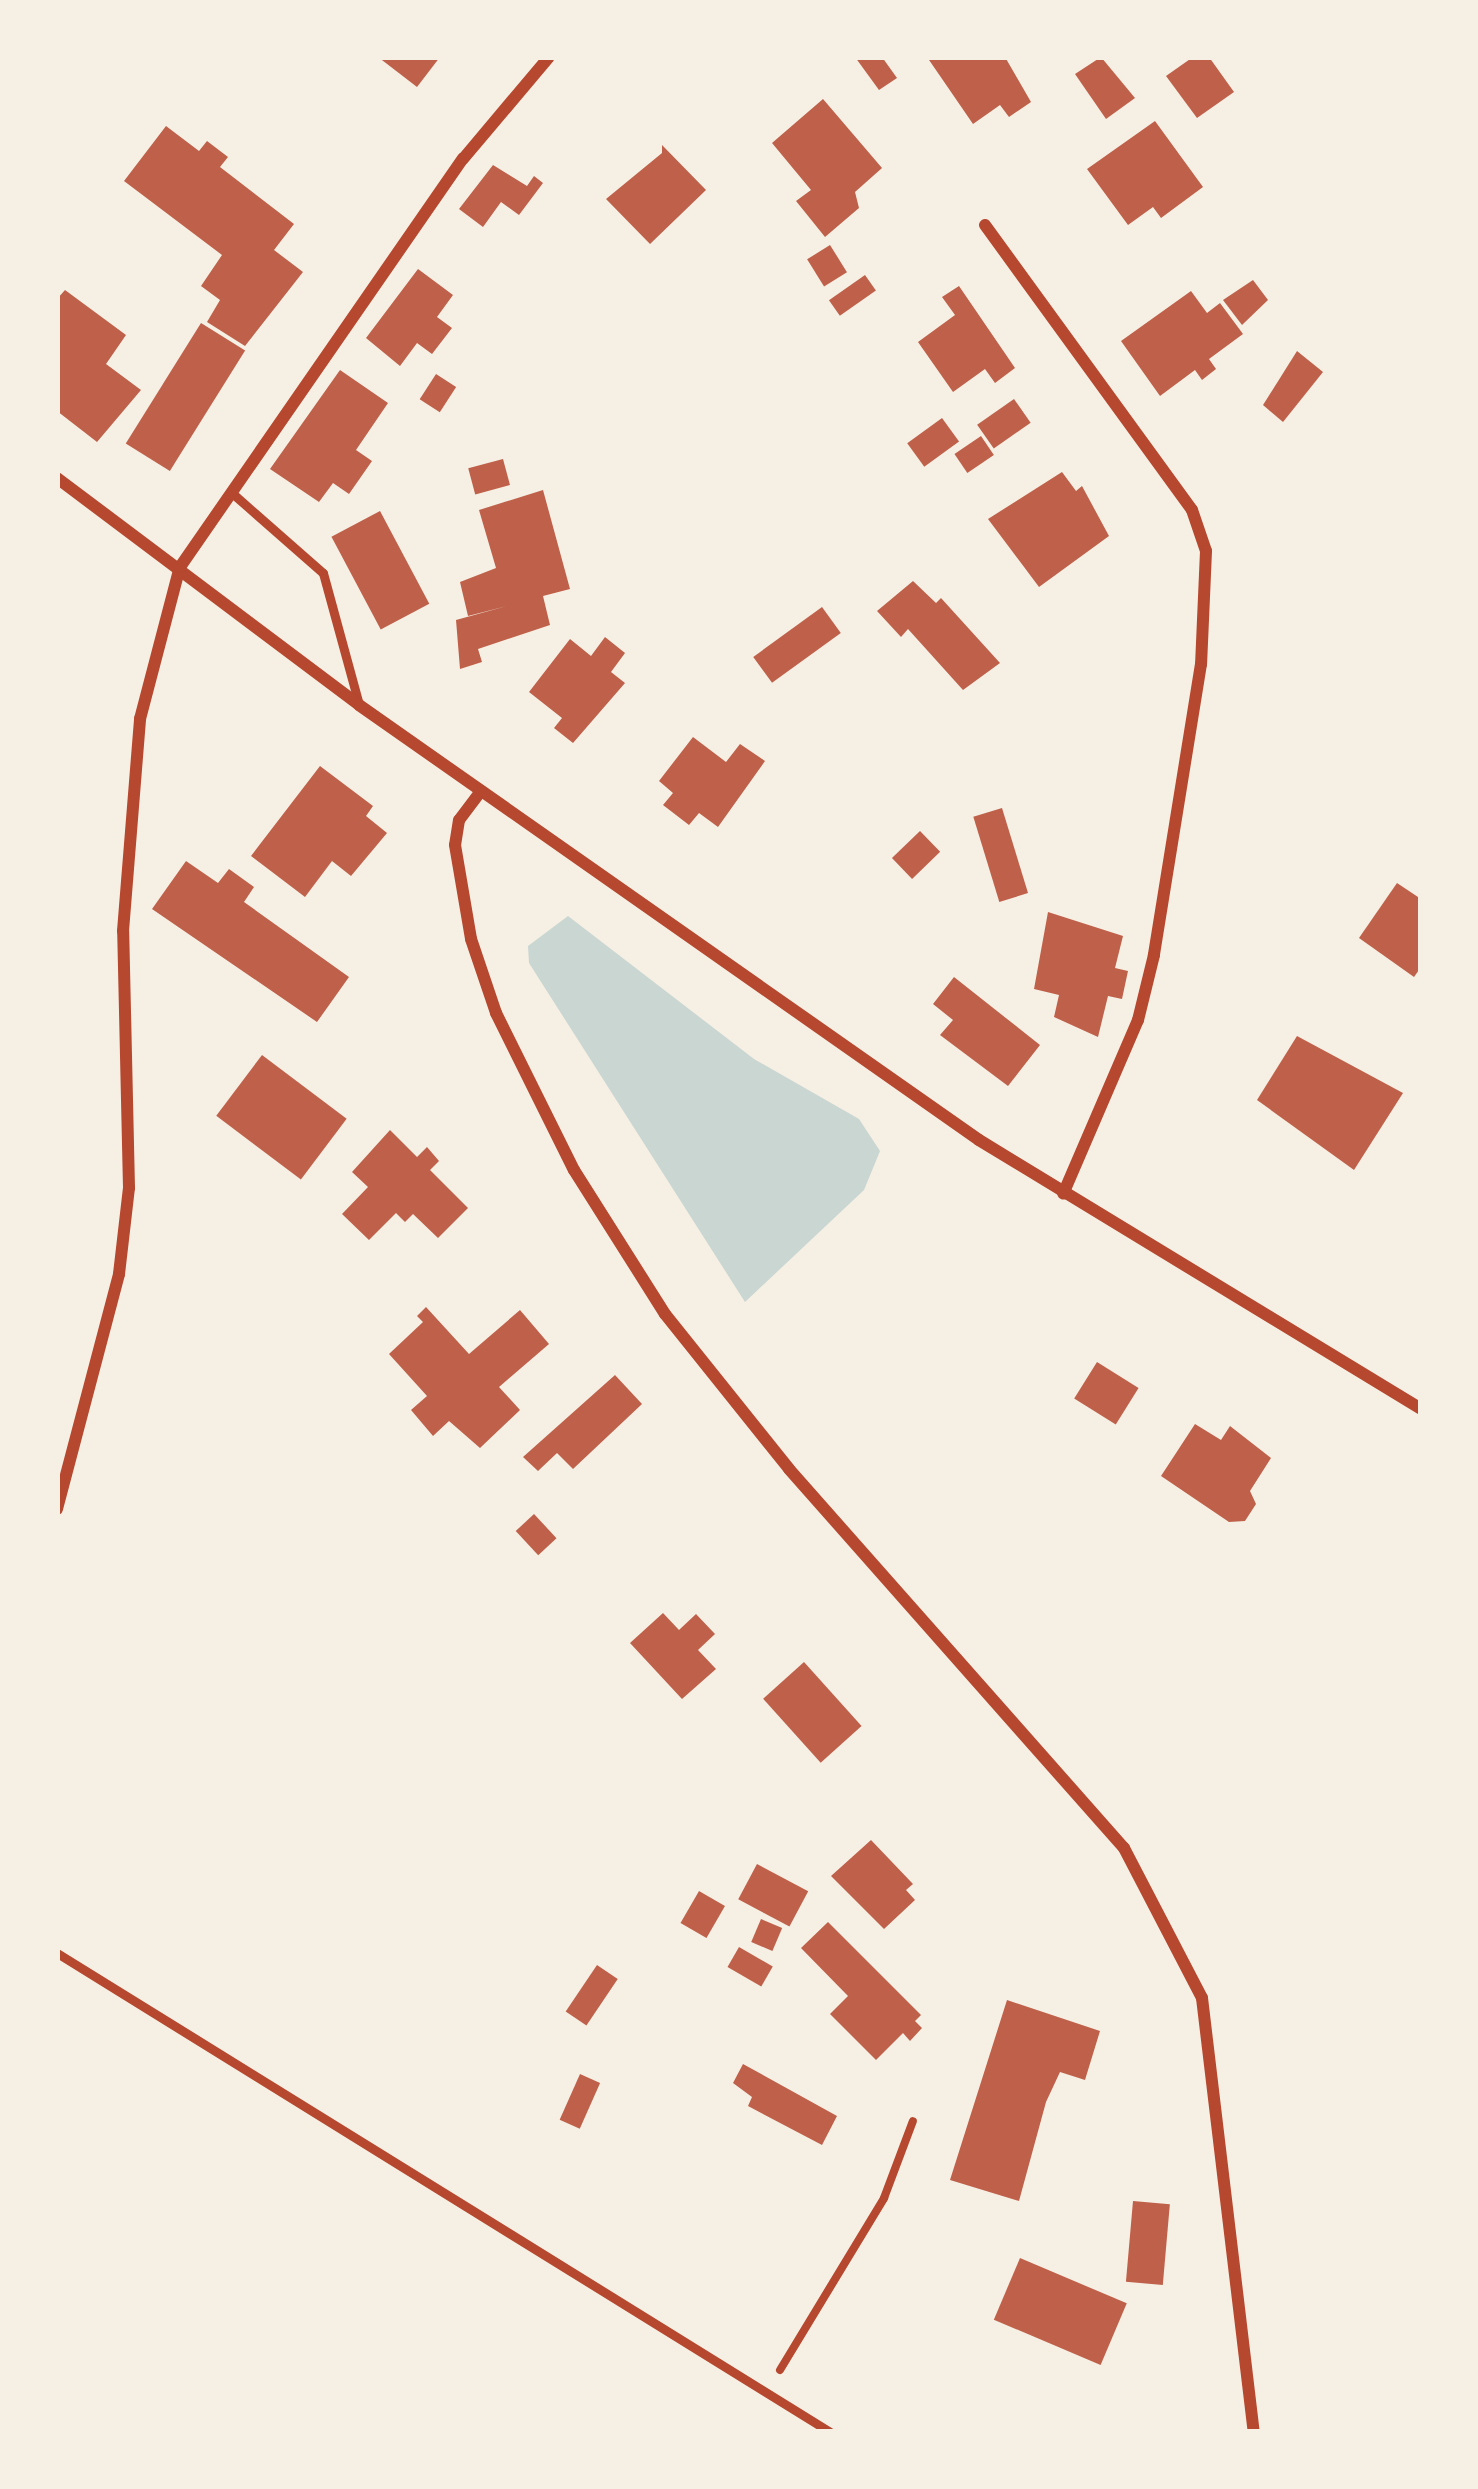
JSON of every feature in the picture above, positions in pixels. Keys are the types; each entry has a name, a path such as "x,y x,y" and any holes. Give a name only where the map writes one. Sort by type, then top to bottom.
{"street":[{"path":"57,1509 119,1274 129,1188 123,931 138,743 149,665 180,567 463,159 549,57"},
{"path":"985,225 1192,510 1206,551 1202,664 1154,955 1138,1020 1064,1194"},
{"path":"57,478 481,791 1064,1194 1421,1409"},
{"path":"481,791 459,820 455,845 471,939 496,1013 574,1170 665,1314 789,1469 1124,1848 1202,1999 1254,2432"}],"lane":[{"path":"232,494 323,573 359,704"},
{"path":"57,1953 830,2432"}],"path":[{"path":"766,2392 884,2198 913,2120"}],"shaded area":[{"path":"568,916 754,1059 859,1119 880,1151 864,1190 745,1302 529,963 528,946"}],"building":[{"path":"378,57 440,57 417,87"},
{"path":"855,57 882,57 897,78 879,90"},
{"path":"927,57 1005,57 1031,102 1009,117 1000,105 973,124"},
{"path":"1101,57 1135,98 1106,119 1075,74"},
{"path":"1193,57 1209,57 1234,92 1197,118 1166,76"},
{"path":"823,99 882,168 855,192 859,208 825,237 796,201 811,190 772,143"},
{"path":"1155,121 1203,187 1161,218 1153,207 1128,225 1087,169"},
{"path":"166,126 199,151 207,141 228,157 220,167 294,224 274,250 303,272 245,346 207,322 220,300 201,286 222,255 124,181"},
{"path":"662,145 706,190 650,244 606,199 662,153"},
{"path":"493,165 527,186 534,176 543,183 519,215 501,202 483,227 459,209"},
{"path":"830,245 847,272 824,286 807,259"},
{"path":"418,269 453,295 437,317 452,328 432,354 417,343 400,366 366,338"},
{"path":"865,275 876,291 840,316 829,300"},
{"path":"1253,280 1268,300 1242,325 1223,300"},
{"path":"959,286 1015,368 995,383 985,369 953,392 918,342 955,315 942,297"},
{"path":"65,290 126,335 106,364 141,390 97,442 57,411 57,299"},
{"path":"1191,291 1207,313 1220,303 1243,334 1209,359 1216,369 1202,380 1195,370 1160,396 1121,341"},
{"path":"201,323 245,351 170,471 126,443"},
{"path":"1297,351 1323,372 1283,422 1263,405"},
{"path":"340,370 388,403 356,450 372,461 349,494 333,483 319,502 270,469"},
{"path":"436,374 456,387 440,412 420,399"},
{"path":"1014,399 1031,423 994,449 977,425"},
{"path":"942,418 959,441 924,467 907,443"},
{"path":"981,436 994,455 967,473 954,454"},
{"path":"503,459 510,485 475,494 468,468"},
{"path":"1062,472 1076,491 1082,486 1109,536 1039,587 988,519"},
{"path":"543,490 570,589 543,596 550,625 478,649 482,662 460,669 456,620 507,606 468,616 460,582 496,568 479,510"},
{"path":"380,511 429,604 381,630 331,537"},
{"path":"913,581 936,603 941,598 1000,663 963,690 908,629 901,637 877,611"},
{"path":"822,607 841,633 772,683 753,657"},
{"path":"605,637 625,653 611,672 625,683 573,743 554,728 562,718 529,692 570,639 591,656"},
{"path":"693,737 726,762 740,744 765,761 718,827 699,813 689,825 663,805 673,793 659,781"},
{"path":"320,766 373,806 366,816 387,833 351,876 332,861 305,897 251,856"},
{"path":"1002,808 1028,893 999,902 973,817"},
{"path":"920,831 940,852 912,879 892,858"},
{"path":"186,861 218,883 229,869 254,887 244,902 349,977 317,1022 152,909"},
{"path":"1397,883 1421,899 1421,967 1414,977 1359,938"},
{"path":"1048,912 1123,936 1115,968 1128,971 1122,999 1108,996 1098,1037 1054,1017 1059,995 1034,989"},
{"path":"954,977 1040,1045 1008,1086 940,1035 953,1020 933,1004"},
{"path":"1297,1036 1403,1093 1354,1170 1257,1100"},
{"path":"262,1055 347,1119 301,1179 216,1116"},
{"path":"390,1130 417,1157 427,1147 439,1161 430,1170 468,1208 438,1238 413,1214 405,1222 396,1213 369,1240 342,1214 368,1187 352,1172"},
{"path":"426,1307 469,1354 520,1310 549,1344 499,1387 520,1410 480,1448 449,1421 433,1436 411,1410 427,1396 389,1354 423,1322 417,1316"},
{"path":"1097,1362 1139,1388 1116,1424 1074,1398"},
{"path":"615,1375 642,1404 573,1469 557,1453 538,1471 523,1457"},
{"path":"1195,1424 1221,1440 1230,1426 1271,1458 1250,1491 1256,1504 1245,1521 1229,1522 1161,1476"},
{"path":"534,1514 557,1538 538,1555 516,1531"},
{"path":"663,1613 679,1630 696,1614 715,1634 698,1650 716,1669 682,1699 630,1643"},
{"path":"804,1662 862,1726 821,1763 763,1699"},
{"path":"871,1840 913,1884 906,1890 915,1900 884,1929 831,1876"},
{"path":"757,1864 808,1891 789,1927 738,1899"},
{"path":"699,1891 725,1906 706,1938 680,1923"},
{"path":"761,1919 782,1928 772,1951 751,1942"},
{"path":"828,1922 921,2015 915,2021 922,2028 910,2041 903,2033 876,2060 830,2014 848,1996 801,1948"},
{"path":"739,1947 773,1966 761,1986 728,1967"},
{"path":"597,1965 618,1979 586,2025 566,2011"},
{"path":"1007,2000 1100,2031 1085,2080 1060,2072 1046,2102 1019,2201 950,2180"},
{"path":"743,2064 837,2116 822,2145 748,2106 752,2097 733,2083"},
{"path":"580,2074 600,2083 580,2129 560,2120"},
{"path":"1133,2201 1170,2204 1163,2285 1126,2282"},
{"path":"1020,2258 1127,2303 1101,2365 994,2320"}]}
